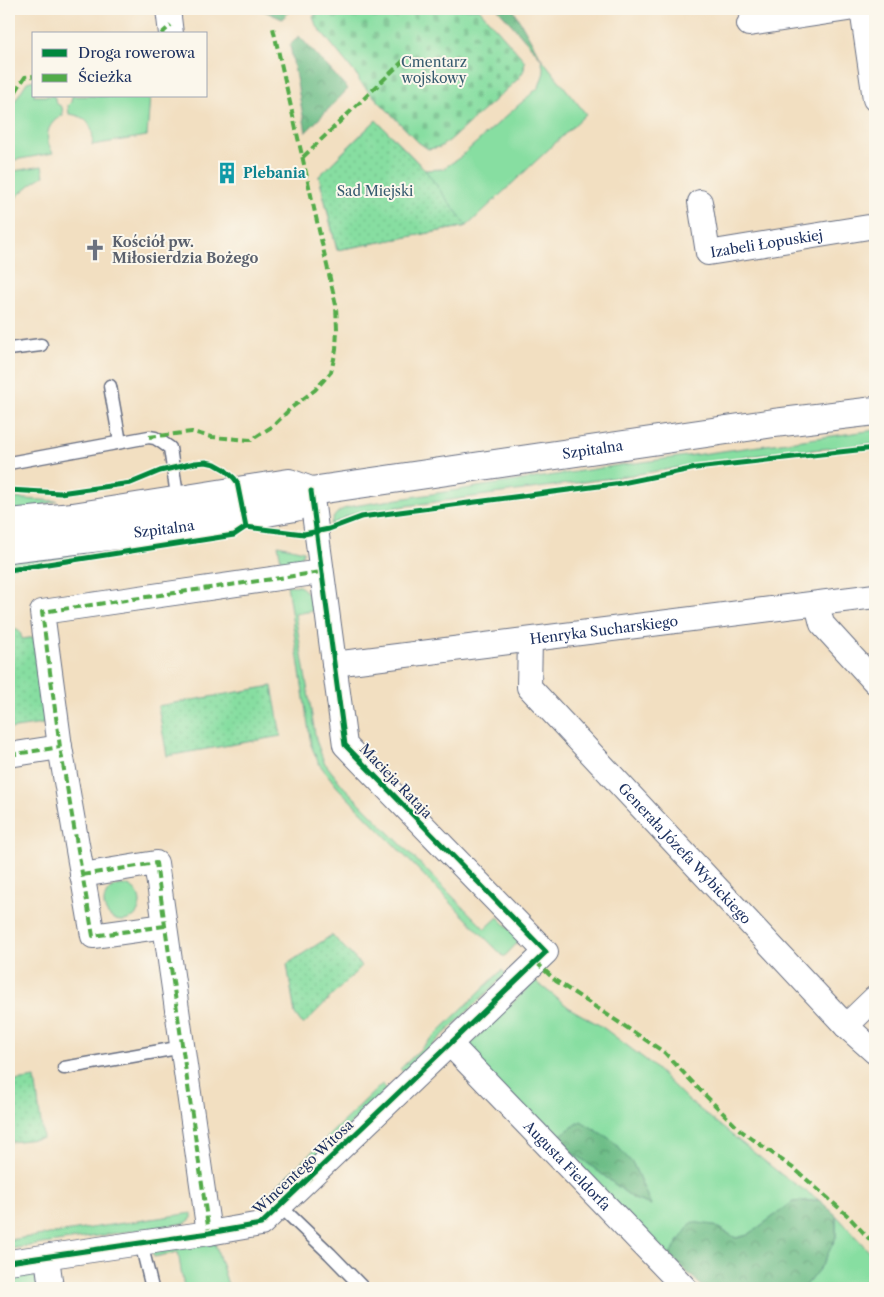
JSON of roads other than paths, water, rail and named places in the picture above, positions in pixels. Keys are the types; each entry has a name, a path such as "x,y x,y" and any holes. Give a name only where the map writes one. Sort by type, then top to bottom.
{"street":[{"path":"168,9 171,32"},
{"path":"749,24 848,9"},
{"path":"862,9 875,99"},
{"name":"Izabeli Łopuskiej","path":"700,202 708,253 875,226"},
{"name":"Szpitalna","path":"9,522 73,517 289,483 311,491 774,423 875,411"},
{"name":"Szpitalna","path":"9,548 182,527 295,507 311,491"},
{"name":"Macieja Rataja","path":"311,491 345,744 546,952"},
{"path":"165,926 93,936 60,747 42,612 321,572"},
{"name":"Henryka Sucharskiego","path":"334,664 875,596"},
{"path":"817,604 822,624 875,682"},
{"name":"Generała Józefa Wybickiego","path":"530,640 529,687 846,1026 875,1052"},
{"path":"9,755 60,747"},
{"path":"82,875 156,863 210,1233"},
{"name":"Wincentego Witosa","path":"9,1262 261,1224 546,952"},
{"path":"846,1026 875,998"},
{"name":"Augusta Fieldorfa","path":"450,1044 685,1288"},
{"path":"47,1257 51,1288"}],"lane":[{"path":"9,349 41,345"},
{"path":"110,386 120,442"},
{"path":"9,463 149,437 155,438 170,448 182,527"},
{"path":"64,1068 183,1047"},
{"path":"280,1206 363,1288"},
{"path":"141,1243 152,1288"}],"place":[{"name":"Plebania","path":"227,173"},
{"name":"Kościół pw. Miłosierdzia Bożego","path":"95,250"}],"park label":[{"name":"Cmentarz wojskowy","path":"434,70"},
{"name":"Sad Miejski","path":"375,191"}]}
